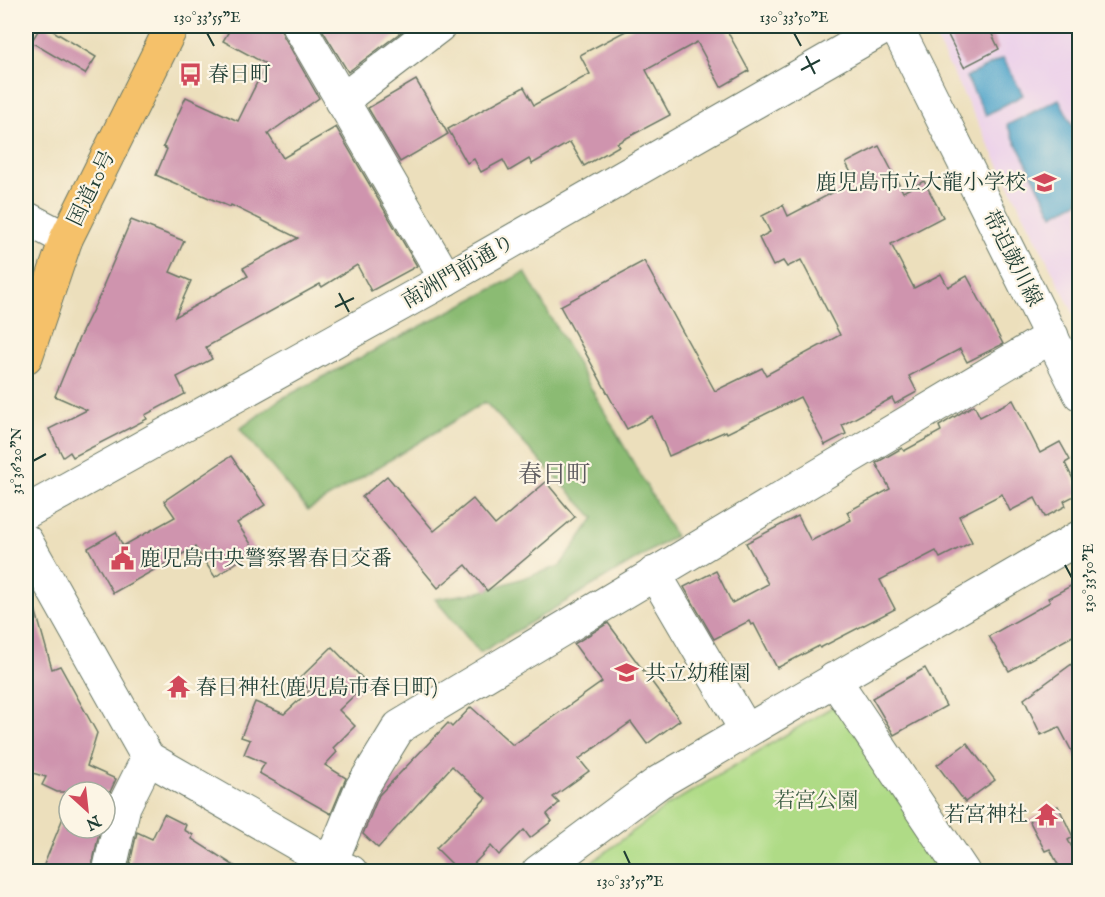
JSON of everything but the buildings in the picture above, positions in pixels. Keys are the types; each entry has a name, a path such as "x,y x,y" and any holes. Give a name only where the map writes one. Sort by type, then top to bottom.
{"highway":[{"name":"国道10号","path":"26,357 66,239 172,26"}],"street":[{"path":"299,26 446,279"},
{"path":"341,101 439,26"},
{"name":"南洲門前通り","path":"26,512 446,279 887,26"},
{"name":"帯迫皷川線","path":"896,26 1080,394"},
{"path":"26,218 66,239"},
{"path":"26,541 148,758 336,868 361,789 399,728 1052,336"},
{"path":"538,872 659,782 1080,537"},
{"path":"654,573 746,730"},
{"path":"834,679 963,872"},
{"path":"109,872 124,806 148,758"}],"shaded area":[{"name":"鹿児島市立大龍小学校","path":"941,26 1079,26 1079,324 936,40"}],"green space":[{"path":"525,272 675,536 480,653 435,599 480,592 560,566 594,518 485,402 308,510 240,429 279,400"},
{"name":"若宮公園","path":"837,704 948,868 940,872 579,872 667,806"}],"water":[{"path":"1003,58 1023,95 986,115 966,77"},
{"path":"1059,99 1079,138 1079,201 1053,215 1007,125"}],"place":[{"name":"春日町","path":"190,74"},
{"name":"鹿児島市立大龍小学校","path":"1044,182"},
{"name":"鹿児島中央警察署春日交番","path":"122,558"},
{"name":"共立幼稚園","path":"627,673"},
{"name":"春日神社(鹿児島市春日町)","path":"178,687"},
{"name":"若宮神社","path":"1046,814"}],"district":[{"name":"春日町","path":"554,474"}]}
